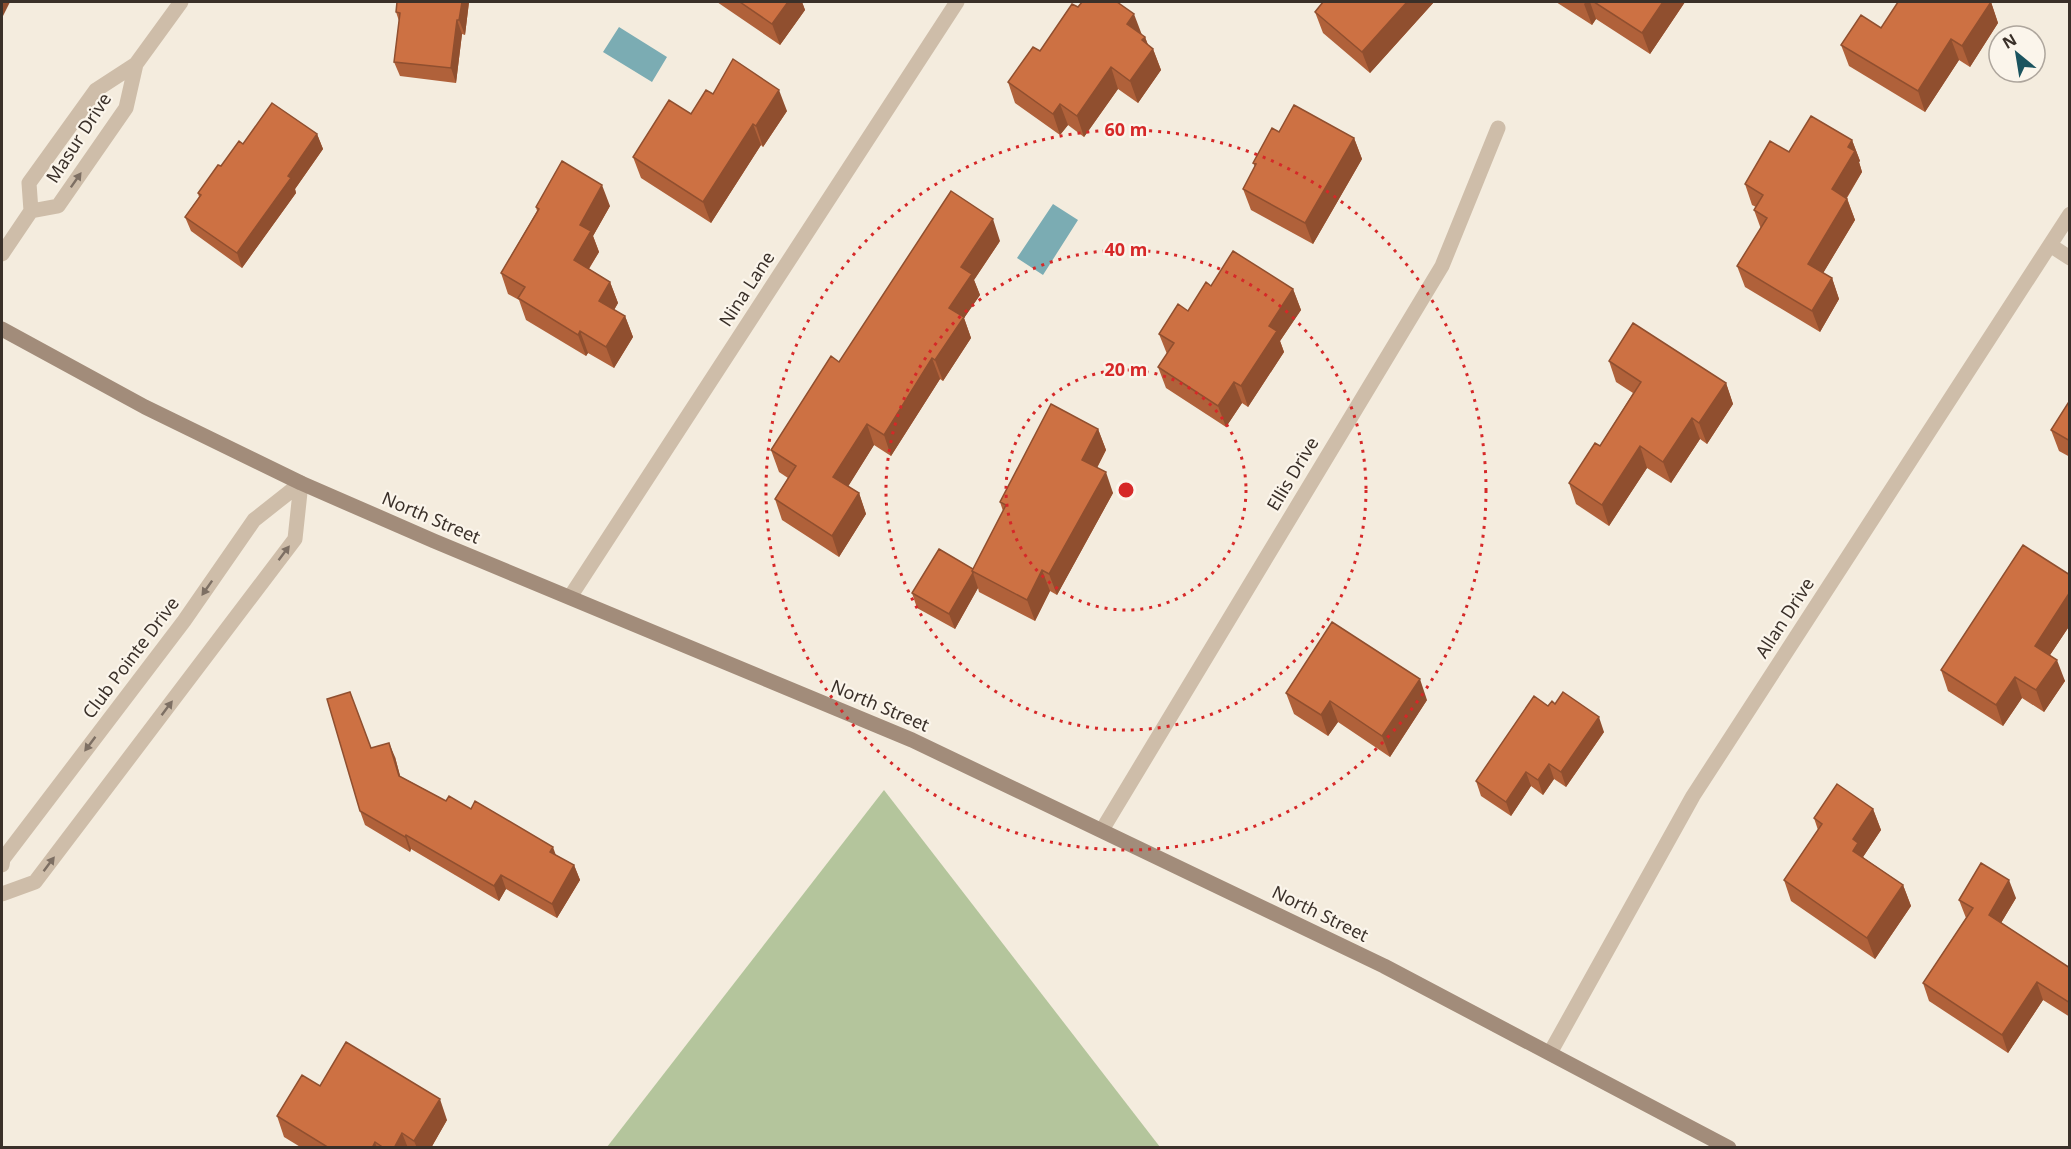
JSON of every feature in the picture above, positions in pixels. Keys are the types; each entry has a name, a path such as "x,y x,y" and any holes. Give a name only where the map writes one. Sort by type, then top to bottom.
{"main road":[{"name":"North Street","path":"2,329 146,407 302,483 434,541 912,740 1102,830 1384,966 1729,1148"}],"street":[{"name":"Masur Drive","path":"136,64 126,108 58,206 31,211 29,183 42,164 96,90 136,64 181,2"},
{"name":"Nina Lane","path":"570,597 957,2"},
{"name":"Ellis Drive","path":"1102,830 1442,266 1498,128"},
{"path":"2,254 31,211"},
{"name":"Allan Drive","path":"1550,1053 1694,796 2070,214"},
{"path":"2050,245 2070,258"},
{"path":"2,894 35,882 295,539 302,483"},
{"name":"Club Pointe Drive","path":"2,865 3,859 184,621 254,520 302,483"}],"green space":[{"path":"884,790 1160,1147 607,1147"}],"water":[{"path":"619,27 667,57 652,82 603,52"},
{"path":"1053,204 1078,220 1043,275 1017,258"}],"building":[{"path":"397,2 462,2 459,20 457,20 451,68 394,62 400,13 396,12"},
{"path":"740,2 788,2 772,24"},
{"path":"1082,2 1117,2 1134,14 1127,24 1145,37 1142,40 1153,49 1130,81 1111,67 1077,116 1060,104 1053,114 1008,82 1033,47 1040,51 1072,4 1078,7"},
{"path":"1323,2 1407,2 1362,52 1315,12"},
{"path":"1594,2 1663,2 1642,33"},
{"path":"1898,2 1991,2 1962,46 1951,39 1918,91 1841,45 1861,15 1881,28"},
{"path":"733,59 779,90 756,126 753,124 703,202 633,157 669,100 691,114 706,90 713,94"},
{"path":"272,103 317,134 288,176 291,178 237,253 185,217 201,195 198,193 218,165 221,166 239,141 243,144"},
{"path":"1294,105 1354,138 1305,223 1243,189 1256,164 1253,163 1272,128 1279,132"},
{"path":"1811,116 1852,140 1848,147 1855,151 1832,189 1847,199 1808,264 1832,278 1812,311 1737,266 1767,218 1754,210 1763,195 1745,184 1770,141 1789,152"},
{"path":"562,161 602,185 580,225 591,231 574,260 610,282 599,301 625,316 606,347 580,331 578,335 518,298 525,287 501,273 539,209 536,207"},
{"path":"951,191 993,219 961,267 972,274 949,308 964,317 935,360 932,358 884,435 867,424 833,477 859,493 832,536 775,499 796,466 771,450 831,356 839,362"},
{"path":"1233,251 1293,289 1269,326 1277,331 1241,386 1234,382 1218,406 1158,367 1174,343 1159,334 1178,304 1188,311 1206,282 1211,286"},
{"path":"1633,323 1726,383 1699,423 1692,418 1663,462 1640,446 1602,505 1569,483 1595,443 1600,446 1641,382 1609,361"},
{"path":"2070,400 2070,441 2051,430"},
{"path":"1051,404 1098,429 1082,460 1106,472 1049,574 1042,570 1027,600 972,571 1006,505 1000,502"},
{"path":"2023,545 2070,575 2070,592 2035,646 2057,660 2036,690 2015,677 1996,705 1941,670"},
{"path":"939,549 973,569 973,573 949,614 912,593"},
{"path":"1332,622 1420,679 1382,736 1330,701 1321,715 1286,693"},
{"path":"350,692 371,748 389,743 399,776 446,801 449,796 471,809 475,801 553,847 550,852 574,865 552,904 501,875 494,886 360,811 327,699"},
{"path":"1563,692 1599,717 1561,772 1549,764 1538,780 1526,772 1506,802 1476,781 1534,696 1548,706 1552,701 1555,704"},
{"path":"1837,784 1873,809 1853,839 1858,843 1853,851 1903,885 1867,938 1784,880 1822,824 1814,818"},
{"path":"1981,863 2009,880 1989,915 2070,968 2070,1003 2037,982 2002,1035 1923,983 1973,908 1959,900"},
{"path":"346,1042 440,1099 414,1141 402,1133 394,1148 384,1148 375,1142 372,1148 329,1148 277,1116 302,1075 320,1086"}]}
